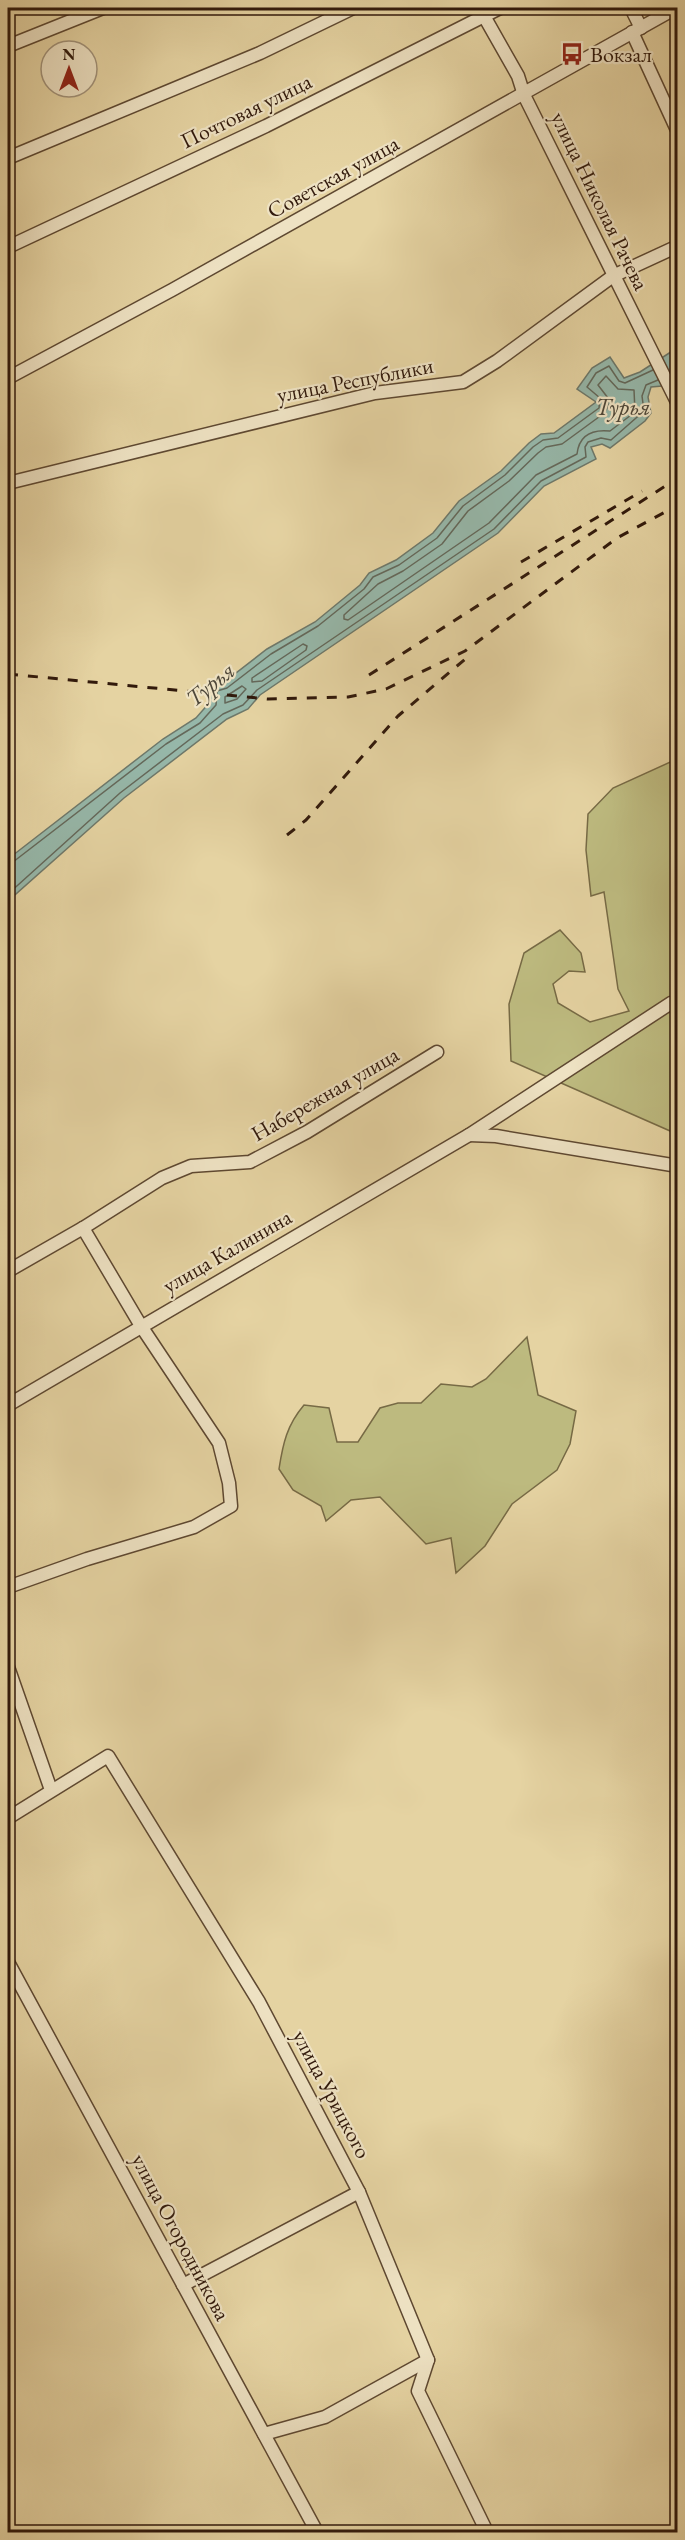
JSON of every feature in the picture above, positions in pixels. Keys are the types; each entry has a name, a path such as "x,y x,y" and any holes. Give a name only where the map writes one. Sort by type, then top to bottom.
{"street":[{"path":"8,46 103,8"},
{"path":"8,158 260,53 353,8"},
{"name":"Почтовая улица","path":"8,247 266,126 500,8"},
{"path":"631,8 636,30 678,132"},
{"name":"Советская улица","path":"8,378 172,291 676,8"},
{"name":"улица Николая Рачева","path":"484,16 518,76 524,95 678,404"},
{"name":"улица Республики","path":"8,483 375,393 463,382 497,361 613,276 678,246"},
{"name":"улица Калинина","path":"8,1405 469,1135 671,1003 678,1002"},
{"name":"Набережная улица","path":"8,1271 83,1228 162,1178 191,1166 250,1162 307,1132 437,1052"},
{"path":"469,1135 496,1136 678,1166"},
{"path":"8,1587 87,1559 194,1527 231,1506 229,1483 219,1443 141,1326 83,1228"},
{"path":"8,1667 51,1790"},
{"name":"улица Урицкого","path":"8,1818 108,1756 260,2002 359,2192 428,2360"},
{"name":"улица Огородникова","path":"8,1962 317,2532"},
{"path":"183,2285 359,2192"},
{"path":"264,2434 325,2417 428,2360"},
{"path":"428,2360 418,2391 487,2532"}],"shaded area":[{"path":"677,759 677,1134 511,1061 509,1004 524,953 560,930 581,953 585,972 569,971 553,984 558,1003 590,1022 629,1011 618,989 604,892 591,896 586,850 588,814 613,788"},
{"path":"527,1337 538,1395 576,1411 570,1444 557,1470 512,1504 485,1546 456,1573 451,1538 426,1544 380,1497 351,1500 326,1521 321,1506 293,1490 279,1469 287,1435 293,1420 304,1405 329,1408 337,1442 358,1442 380,1408 398,1403 421,1403 441,1384 472,1387 486,1379"}],"water":[{"name":"Турья","path":"677,348 677,391 674,385 651,387 648,397 651,413 645,421 610,448 602,444 591,447 596,459 544,486 498,533 260,695 248,709 227,719 124,798 8,901 8,859 163,739 196,718 210,702 209,686 223,683 267,649 315,622 360,585 369,573 396,560 433,533 459,501 501,471 529,443 541,434 554,433 596,402 577,389 592,368 610,357 624,378 640,372"}],"railway":[{"path":"369,675 678,478"},
{"path":"521,562 642,491"},
{"path":"8,674 268,699 348,697 386,689 465,651 617,538 678,505"},
{"path":"287,835 306,820 398,716 470,655"}],"place":[{"name":"Вокзал","path":"572,54"}]}
